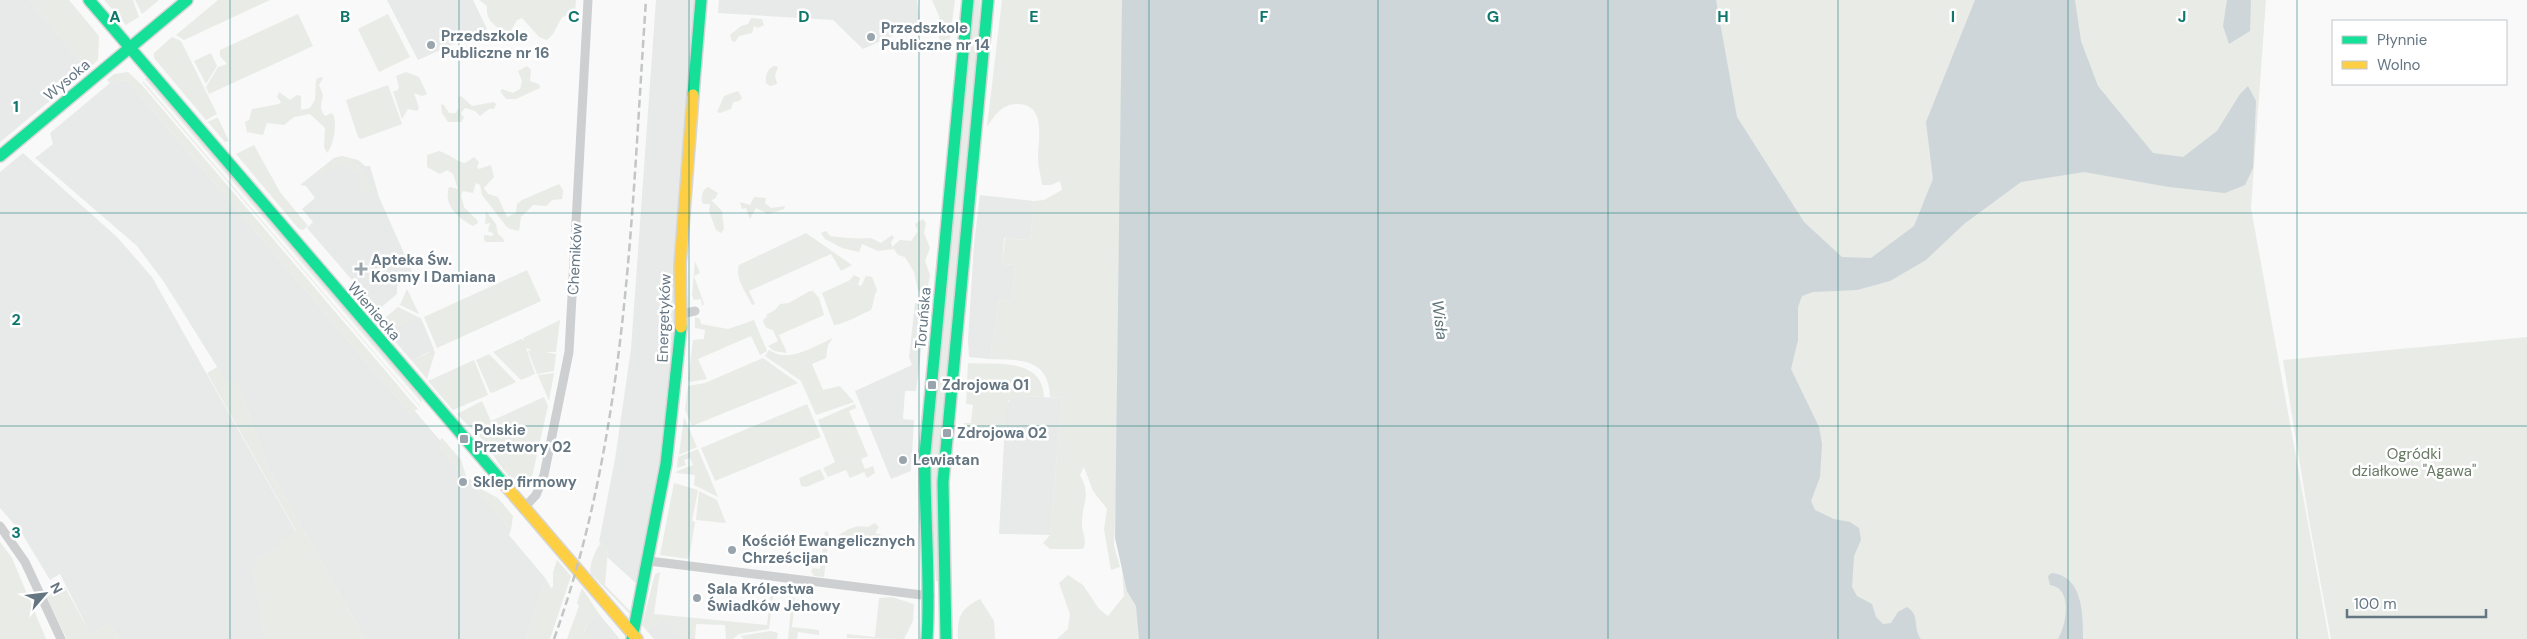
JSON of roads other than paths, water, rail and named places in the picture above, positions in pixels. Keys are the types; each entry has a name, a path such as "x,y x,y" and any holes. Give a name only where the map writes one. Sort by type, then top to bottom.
{"street":[{"name":"Wieniecka","path":"90,0 634,637"},
{"name":"Wysoka","path":"0,156 186,0"},
{"name":"Chemików","path":"523,509 536,495 544,475 569,352 588,0"},
{"name":"Energetyków","path":"634,637 666,464 681,338 680,265 701,0"},
{"name":"Toruńska","path":"927,639 930,596 924,500 925,453 968,0"},
{"path":"946,639 942,529 943,475 988,0"},
{"path":"681,314 695,311"},
{"path":"0,526 25,562 61,639"},
{"path":"649,561 930,596"}],"water":[{"name":"Wisła","path":"1122,0 1716,0 1737,117 1804,222 1842,257 1871,258 1914,226 1933,179 1926,122 1975,0 2075,0 2081,41 2098,86 2153,153 2183,157 2217,131 2240,94 2248,86 2256,101 2253,168 2245,185 2225,193 2169,187 2084,172 2021,182 1964,224 1926,260 1890,281 1857,290 1813,292 1802,296 1798,307 1798,340 1791,369 1819,427 1822,444 1820,477 1811,501 1815,510 1834,519 1850,522 1859,528 1861,540 1854,556 1852,587 1857,596 1872,604 1876,617 1883,624 1891,623 1898,612 1907,607 1914,614 1918,635 1921,639 1139,639 1136,606 1127,591 1115,538"},
{"path":"2227,0 2251,0 2250,31 2229,44 2223,26"},
{"path":"2052,573 2070,581 2075,589 2079,598 2083,619 2083,639 2058,639 2064,625 2066,608 2062,593 2050,585 2048,576"}],"railway":[{"path":"554,639 579,561 597,483 612,403 630,243 646,0"}],"place":[{"name":"Przedszkole Publiczne nr 14","path":"871,37"},
{"name":"Przedszkole Publiczne nr 16","path":"431,45"},
{"name":"Apteka Św. Kosmy I Damiana","path":"361,269"},
{"name":"Zdrojowa 01","path":"932,385"},
{"name":"Zdrojowa 02","path":"947,433"},
{"name":"Polskie Przetwory 02","path":"464,439"},
{"name":"Lewiatan","path":"903,460"},
{"name":"Sklep firmowy","path":"463,482"},
{"name":"Kościół Ewangelicznych Chrześcijan","path":"732,550"},
{"name":"Sala Królestwa Świadków Jehowy","path":"697,598"}],"park label":[{"name":"Ogródki działkowe \"Agawa\"","path":"2414,462"}]}
